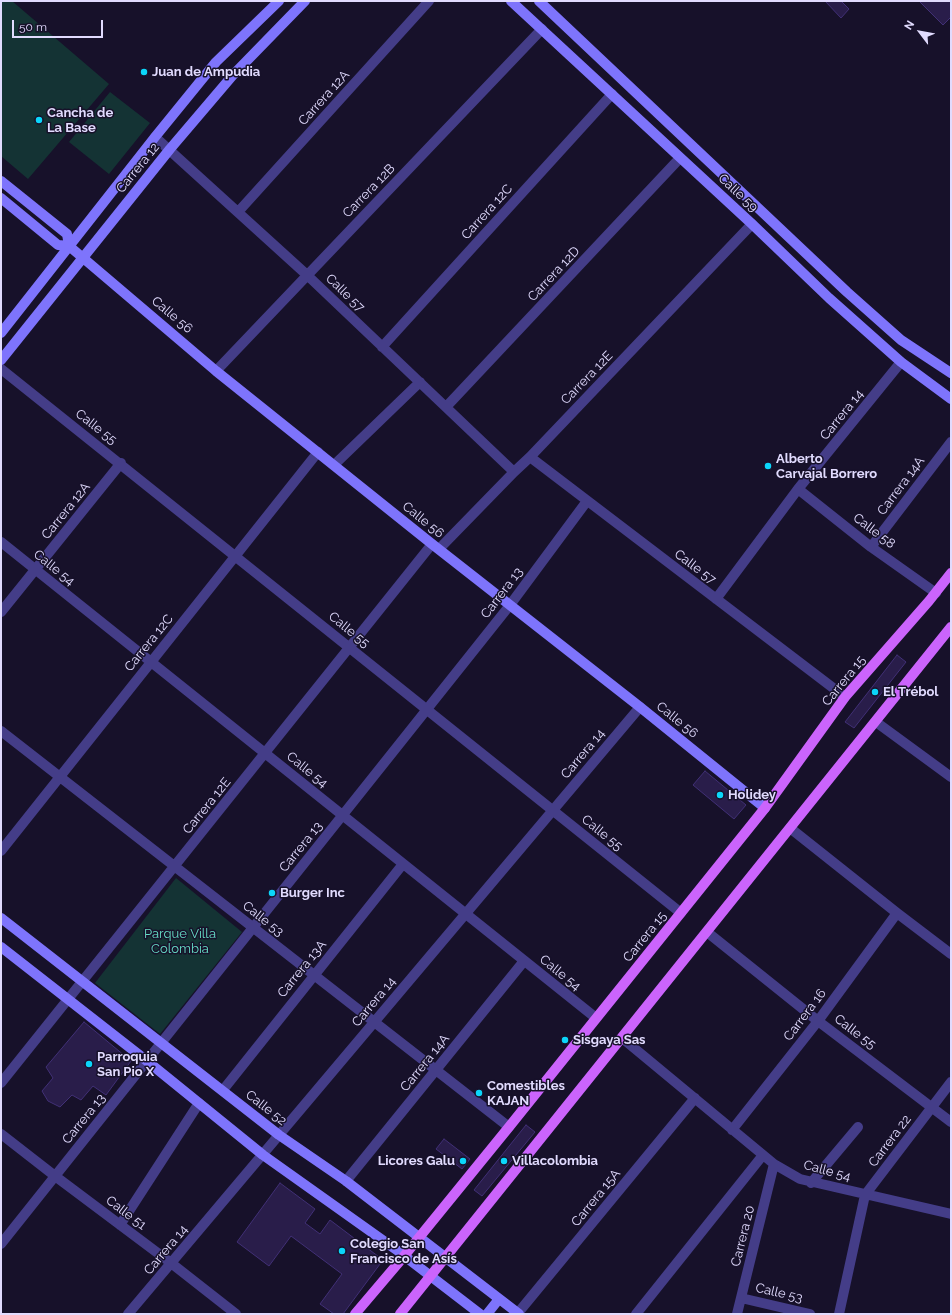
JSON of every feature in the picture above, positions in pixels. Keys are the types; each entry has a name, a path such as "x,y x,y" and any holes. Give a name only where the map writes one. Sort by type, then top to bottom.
{"main road":[{"name":"Carrera 15","path":"355,1314 404,1256 765,808 845,697 951,573"},
{"path":"400,1314 951,627"}],"street":[{"name":"Carrera 12","path":"1,333 216,62 279,1"},
{"name":"Carrera 12","path":"1,360 170,149 233,75 305,1"},
{"name":"Carrera 12A","path":"238,212 429,1"},
{"name":"Calle 59","path":"511,1 752,224 829,298 891,354 951,399"},
{"name":"Calle 59","path":"539,1 847,292 901,340 951,373"},
{"name":"Carrera 12B","path":"216,370 542,29"},
{"name":"Carrera 12C","path":"382,347 612,94"},
{"name":"Calle 57","path":"155,137 307,275 514,472"},
{"name":"Carrera 12D","path":"446,407 680,158"},
{"path":"1,181 67,234 69,246"},
{"name":"Calle 56","path":"1,198 58,245 69,246 83,257 216,370 765,808"},
{"name":"Carrera 12E","path":"1,1083 350,647 436,547 530,457 752,224"},
{"path":"891,354 901,340"},
{"name":"Carrera 14","path":"716,599 798,488 901,362"},
{"name":"Calle 55","path":"1,369 121,463 681,913"},
{"path":"334,465 420,382"},
{"name":"Carrera 14A","path":"871,547 951,442"},
{"name":"Carrera 12C","path":"1,851 318,452"},
{"name":"Calle 57","path":"530,457 845,697"},
{"name":"Carrera 12A","path":"1,612 121,463"},
{"name":"Calle 58","path":"798,488 871,547 936,592"},
{"name":"Carrera 13","path":"1,1244 428,709 510,605 587,501"},
{"name":"Calle 54","path":"1,542 596,1018"},
{"name":"Carrera 14","path":"128,1314 640,707"},
{"path":"876,722 951,777"},
{"name":"Calle 53","path":"1,731 508,1127"},
{"path":"790,828 951,954"},
{"name":"Carrera 13A","path":"223,1090 403,864"},
{"name":"Carrera 16","path":"732,1130 818,1021 897,913"},
{"name":"Calle 52","path":"1,918 279,1135 346,1181 518,1314"},
{"name":"Calle 55","path":"707,932 818,1021 951,1122"},
{"path":"1,947 147,1061 263,1155 404,1256 480,1314"},
{"name":"Carrera 14A","path":"346,1181 524,961"},
{"name":"Calle 54","path":"622,1038 763,1156 800,1179 811,1183 951,1214"},
{"name":"Carrera 22","path":"839,1314 865,1195 951,1082"},
{"name":"Carrera 15A","path":"518,1314 695,1098"},
{"path":"120,1225 199,1103"},
{"path":"811,1183 858,1127"},
{"name":"Calle 51","path":"1,1134 236,1314"},
{"path":"636,1314 763,1156"},
{"name":"Carrera 20","path":"737,1314 774,1164"},
{"name":"Calle 53","path":"741,1298 810,1314"},
{"path":"487,1314 500,1299"}],"green space":[{"name":"Cancha de La Base","path":"1,1 12,1 109,84 28,179 1,156"},
{"path":"110,92 150,123 109,174 69,142"},
{"name":"Parque Villa Colombia","path":"176,878 242,932 160,1034 95,983"}],"building":[{"path":"825,1 841,1 849,9 841,18"},
{"path":"919,1 951,1 951,17 943,25"},
{"name":"El Trébol","path":"897,655 906,662 854,728 845,722"},
{"name":"Holidey","path":"705,771 746,805 734,819 693,785"},
{"name":"Parroquia San Pio X","path":"84,1022 131,1061 106,1095 93,1086 81,1100 72,1095 60,1107 48,1101 42,1091 53,1078 46,1067"},
{"name":"Villacolombia","path":"526,1125 535,1132 482,1196 474,1190"},
{"path":"444,1139 470,1159 462,1169 436,1149"},
{"name":"Colegio San Francisco de Asís","path":"280,1183 315,1209 305,1223 320,1234 330,1220 383,1260 343,1314 334,1314 320,1304 342,1274 291,1236 269,1266 237,1242"}],"place":[{"name":"Juan de Ampudia","path":"144,72"},
{"name":"Cancha de La Base","path":"39,120"},
{"name":"Alberto Carvajal Borrero","path":"768,466"},
{"name":"El Trébol","path":"875,692"},
{"name":"Holidey","path":"720,795"},
{"name":"Burger Inc","path":"272,893"},
{"name":"Sisgaya Sas","path":"565,1040"},
{"name":"Parroquia San Pio X","path":"89,1064"},
{"name":"Comestibles KAJAN","path":"479,1093"},
{"name":"Licores Galu","path":"463,1161"},
{"name":"Villacolombia","path":"504,1161"},
{"name":"Colegio San Francisco de Asís","path":"342,1251"}]}
